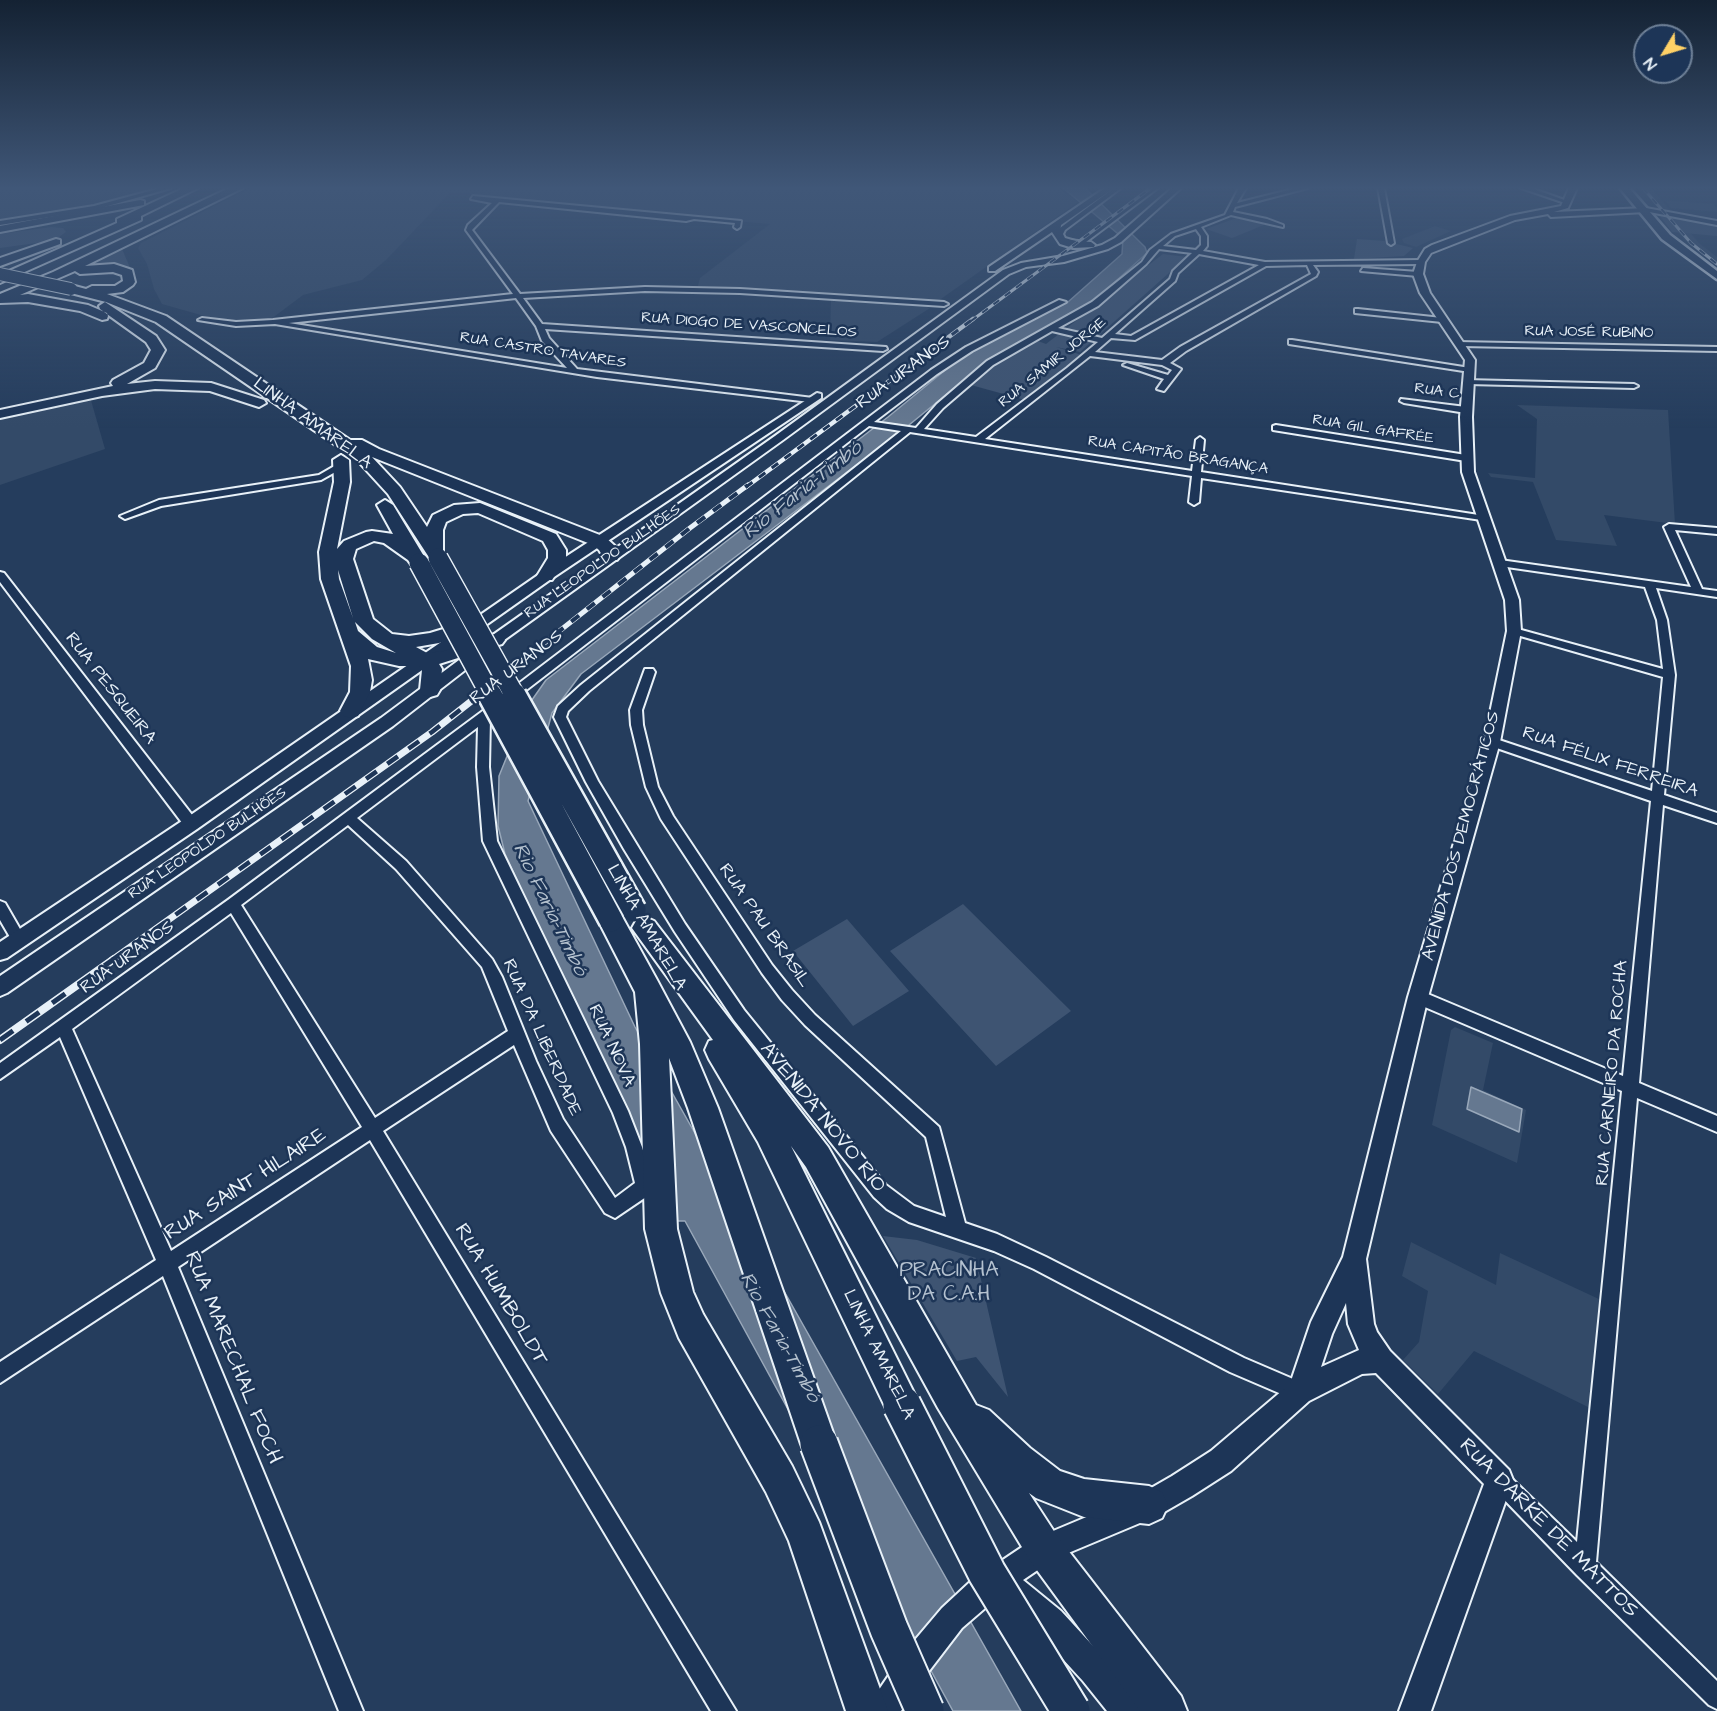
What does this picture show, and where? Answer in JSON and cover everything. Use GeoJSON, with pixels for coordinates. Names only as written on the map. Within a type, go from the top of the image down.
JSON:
{"type":"FeatureCollection","features":[{"type":"Feature","properties":{"kind":"highway"},"geometry":{"type":"LineString","coordinates":[[0,281],[29,268]]}},
{"type":"Feature","properties":{"kind":"highway"},"geometry":{"type":"LineString","coordinates":[[0,297],[65,268]]}},
{"type":"Feature","properties":{"kind":"highway"},"geometry":{"type":"LineString","coordinates":[[0,297],[72,268]]}},
{"type":"Feature","properties":{"kind":"highway"},"geometry":{"type":"LineString","coordinates":[[57,275],[97,268]]}},
{"type":"Feature","properties":{"kind":"highway"},"geometry":{"type":"LineString","coordinates":[[0,273],[71,289],[112,291],[126,285],[128,273],[109,268]]}},
{"type":"Feature","properties":{"kind":"highway"},"geometry":{"type":"LineString","coordinates":[[137,268],[142,292],[161,319]]}},
{"type":"Feature","properties":{"kind":"highway","name":"LINHA AMARELA"},"geometry":{"type":"LineString","coordinates":[[0,281],[103,304],[135,317],[181,346],[286,422]]}},
{"type":"Feature","properties":{"kind":"highway","name":"LINHA AMARELA"},"geometry":{"type":"LineString","coordinates":[[71,289],[110,299],[161,319],[362,456],[394,491],[427,558],[630,919],[768,1132],[987,1573],[1071,1711]]}},
{"type":"Feature","properties":{"kind":"highway"},"geometry":{"type":"LineString","coordinates":[[0,297],[28,298],[96,312],[158,350]]}},
{"type":"Feature","properties":{"kind":"highway"},"geometry":{"type":"LineString","coordinates":[[103,304],[151,339],[158,350]]}},
{"type":"Feature","properties":{"kind":"highway"},"geometry":{"type":"LineString","coordinates":[[0,412],[102,388],[126,380],[150,365],[158,350]]}},
{"type":"Feature","properties":{"kind":"highway"},"geometry":{"type":"LineString","coordinates":[[0,412],[110,390],[155,384],[211,387],[259,403]]}},
{"type":"Feature","properties":{"kind":"highway"},"geometry":{"type":"LineString","coordinates":[[328,432],[599,541],[607,547],[611,556]]}},
{"type":"Feature","properties":{"kind":"highway"},"geometry":{"type":"LineString","coordinates":[[339,465],[328,552],[330,579],[361,666],[362,680],[357,707]]}},
{"type":"Feature","properties":{"kind":"highway","name":"LINHA AMARELA"},"geometry":{"type":"LineString","coordinates":[[339,465],[382,500],[427,558]]}},
{"type":"Feature","properties":{"kind":"highway"},"geometry":{"type":"LineString","coordinates":[[430,690],[432,669],[424,660],[378,635],[364,621],[344,559],[345,551],[357,541],[380,536],[427,558],[439,519],[460,508],[480,508],[550,538],[557,550],[557,558],[546,576]]}},
{"type":"Feature","properties":{"kind":"highway"},"geometry":{"type":"LineString","coordinates":[[389,640],[409,642],[432,639],[473,626]]}},
{"type":"Feature","properties":{"kind":"highway"},"geometry":{"type":"LineString","coordinates":[[349,632],[370,652],[383,657],[424,660],[462,653],[495,640]]}},
{"type":"Feature","properties":{"kind":"highway"},"geometry":{"type":"LineString","coordinates":[[630,919],[817,1157],[950,1396],[1044,1549],[1166,1711]]}},
{"type":"Feature","properties":{"kind":"highway","name":"LINHA AMARELA"},"geometry":{"type":"LineString","coordinates":[[630,919],[648,988],[680,1051],[703,1108],[819,1444],[889,1629],[925,1711]]}},
{"type":"Feature","properties":{"kind":"highway"},"geometry":{"type":"LineString","coordinates":[[648,988],[654,1044],[661,1229],[678,1293],[691,1326],[778,1479],[806,1535],[867,1711]]}},
{"type":"Feature","properties":{"kind":"highway"},"geometry":{"type":"LineString","coordinates":[[950,1396],[1010,1455],[1049,1485],[1084,1498],[1149,1505]]}},
{"type":"Feature","properties":{"kind":"main road"},"geometry":{"type":"LineString","coordinates":[[972,284],[995,268]]}},
{"type":"Feature","properties":{"kind":"main road","name":"RUA LEOPOLDO BULHÕES"},"geometry":{"type":"LineString","coordinates":[[0,987],[387,722],[611,556],[779,438],[1006,272],[1017,268]]}},
{"type":"Feature","properties":{"kind":"main road","name":"AVENIDA DOS DEMOCRÁTICOS"},"geometry":{"type":"LineString","coordinates":[[1300,1392],[1320,1331],[1354,1259],[1418,997],[1492,742],[1514,632],[1514,609],[1468,472],[1466,410],[1470,360],[1425,293],[1420,268]]}},
{"type":"Feature","properties":{"kind":"main road","name":"RUA LEOPOLDO BULHÕES"},"geometry":{"type":"LineString","coordinates":[[0,952],[191,824],[546,576],[810,400],[954,297]]}},
{"type":"Feature","properties":{"kind":"main road"},"geometry":{"type":"LineString","coordinates":[[779,438],[813,404],[810,400]]}},
{"type":"Feature","properties":{"kind":"main road"},"geometry":{"type":"LineString","coordinates":[[357,707],[387,704],[390,710],[387,722]]}},
{"type":"Feature","properties":{"kind":"main road","name":"AVENIDA DOS DEMOCRÁTICOS"},"geometry":{"type":"LineString","coordinates":[[1354,1259],[1360,1324],[1381,1360]]}},
{"type":"Feature","properties":{"kind":"main road"},"geometry":{"type":"LineString","coordinates":[[883,1711],[915,1664],[952,1618],[989,1586],[1044,1549],[1149,1505],[1221,1461],[1300,1392],[1365,1360],[1381,1360]]}},
{"type":"Feature","properties":{"kind":"main road","name":"RUA DARKE DE MATTOS"},"geometry":{"type":"LineString","coordinates":[[1381,1360],[1499,1480]]}},
{"type":"Feature","properties":{"kind":"main road"},"geometry":{"type":"LineString","coordinates":[[1415,1711],[1499,1480]]}},
{"type":"Feature","properties":{"kind":"main road"},"geometry":{"type":"LineString","coordinates":[[989,1586],[1027,1600],[1094,1670],[1126,1711]]}},
{"type":"Feature","properties":{"kind":"street"},"geometry":{"type":"LineString","coordinates":[[496,268],[540,326],[545,339],[574,371]]}},
{"type":"Feature","properties":{"kind":"street"},"geometry":{"type":"LineString","coordinates":[[910,430],[990,363],[1095,304],[1139,268]]}},
{"type":"Feature","properties":{"kind":"street","name":"RUA SAMIR JORGE"},"geometry":{"type":"LineString","coordinates":[[977,441],[1089,354],[1173,280],[1175,272],[1180,268]]}},
{"type":"Feature","properties":{"kind":"street"},"geometry":{"type":"LineString","coordinates":[[1053,329],[1105,338],[1132,338],[1258,268]]}},
{"type":"Feature","properties":{"kind":"street"},"geometry":{"type":"LineString","coordinates":[[1164,363],[1184,349],[1314,275],[1315,272],[1312,268]]}},
{"type":"Feature","properties":{"kind":"street"},"geometry":{"type":"LineString","coordinates":[[1416,268],[1420,268]]}},
{"type":"Feature","properties":{"kind":"street"},"geometry":{"type":"LineString","coordinates":[[1364,270],[1420,268]]}},
{"type":"Feature","properties":{"kind":"street"},"geometry":{"type":"LineString","coordinates":[[202,320],[236,324],[273,322],[516,296],[681,289],[944,304]]}},
{"type":"Feature","properties":{"kind":"street","name":"RUA URANOS"},"geometry":{"type":"LineString","coordinates":[[0,1072],[233,904],[484,717],[871,424],[934,372],[969,349],[1062,302]]}},
{"type":"Feature","properties":{"kind":"street"},"geometry":{"type":"LineString","coordinates":[[1358,311],[1443,320]]}},
{"type":"Feature","properties":{"kind":"street","name":"RUA CASTRO TAVARES"},"geometry":{"type":"LineString","coordinates":[[273,322],[574,371],[810,400]]}},
{"type":"Feature","properties":{"kind":"street","name":"RUA DIOGO DE VASCONCELOS"},"geometry":{"type":"LineString","coordinates":[[540,326],[731,337],[883,349]]}},
{"type":"Feature","properties":{"kind":"street"},"geometry":{"type":"LineString","coordinates":[[1292,342],[1469,376],[1634,386]]}},
{"type":"Feature","properties":{"kind":"street","name":"RUA JOSÉ RUBINO"},"geometry":{"type":"LineString","coordinates":[[1461,344],[1717,349]]}},
{"type":"Feature","properties":{"kind":"street"},"geometry":{"type":"LineString","coordinates":[[1089,354],[1164,363],[1177,369],[1161,390]]}},
{"type":"Feature","properties":{"kind":"street"},"geometry":{"type":"LineString","coordinates":[[1111,357],[1168,378]]}},
{"type":"Feature","properties":{"kind":"street","name":"RUA C"},"geometry":{"type":"LineString","coordinates":[[1404,401],[1466,410]]}},
{"type":"Feature","properties":{"kind":"street","name":"RUA CAPITÃO BRAGANÇA"},"geometry":{"type":"LineString","coordinates":[[871,424],[1485,519]]}},
{"type":"Feature","properties":{"kind":"street","name":"RUA GIL GAFRÉE"},"geometry":{"type":"LineString","coordinates":[[1276,428],[1466,458]]}},
{"type":"Feature","properties":{"kind":"street","name":"AVENIDA NOVO RIO"},"geometry":{"type":"LineString","coordinates":[[910,430],[585,688],[562,709],[560,717],[592,782],[680,928],[739,1015],[880,1191],[893,1203],[909,1213],[958,1229],[1051,1268],[1237,1365],[1300,1392]]}},
{"type":"Feature","properties":{"kind":"street"},"geometry":{"type":"LineString","coordinates":[[1194,502],[1200,440]]}},
{"type":"Feature","properties":{"kind":"street"},"geometry":{"type":"LineString","coordinates":[[321,477],[339,465]]}},
{"type":"Feature","properties":{"kind":"street"},"geometry":{"type":"LineString","coordinates":[[124,516],[150,506],[177,500],[321,477],[339,465]]}},
{"type":"Feature","properties":{"kind":"street"},"geometry":{"type":"LineString","coordinates":[[174,515],[177,500]]}},
{"type":"Feature","properties":{"kind":"street"},"geometry":{"type":"LineString","coordinates":[[1698,592],[1669,527],[1717,531]]}},
{"type":"Feature","properties":{"kind":"street"},"geometry":{"type":"LineString","coordinates":[[1500,563],[1717,594]]}},
{"type":"Feature","properties":{"kind":"street","name":"RUA PESQUEIRA"},"geometry":{"type":"LineString","coordinates":[[1,577],[191,824]]}},
{"type":"Feature","properties":{"kind":"street","name":"RUA CARNEIRO DA ROCHA"},"geometry":{"type":"LineString","coordinates":[[1585,1566],[1669,675],[1662,620],[1650,585]]}},
{"type":"Feature","properties":{"kind":"street"},"geometry":{"type":"LineString","coordinates":[[1514,632],[1669,675]]}},
{"type":"Feature","properties":{"kind":"street","name":"RUA PAU BRASIL"},"geometry":{"type":"LineString","coordinates":[[649,672],[636,710],[652,787],[668,819],[767,969],[787,995],[810,1020],[933,1133],[958,1229]]}},
{"type":"Feature","properties":{"kind":"street","name":"RUA NOVA"},"geometry":{"type":"LineString","coordinates":[[484,717],[483,767],[490,842],[605,1075],[636,1156],[644,1184],[615,1209],[612,1208]]}},
{"type":"Feature","properties":{"kind":"street","name":"RUA FÉLIX FERREIRA"},"geometry":{"type":"LineString","coordinates":[[1492,742],[1717,819]]}},
{"type":"Feature","properties":{"kind":"street","name":"RUA DA LIBERDADE"},"geometry":{"type":"LineString","coordinates":[[347,817],[401,865],[480,955],[495,977],[557,1125],[612,1208]]}},
{"type":"Feature","properties":{"kind":"street","name":"RUA HUMBOLDT"},"geometry":{"type":"LineString","coordinates":[[233,904],[373,1129],[724,1711]]}},
{"type":"Feature","properties":{"kind":"street"},"geometry":{"type":"LineString","coordinates":[[0,907],[19,940]]}},
{"type":"Feature","properties":{"kind":"street"},"geometry":{"type":"LineString","coordinates":[[1418,997],[1717,1124]]}},
{"type":"Feature","properties":{"kind":"street","name":"RUA MARECHAL FOCH"},"geometry":{"type":"LineString","coordinates":[[63,1026],[167,1263],[351,1711]]}},
{"type":"Feature","properties":{"kind":"street","name":"RUA SAINT HILAIRE"},"geometry":{"type":"LineString","coordinates":[[0,1373],[517,1034]]}},
{"type":"Feature","properties":{"kind":"street","name":"RUA DARKE DE MATTOS"},"geometry":{"type":"LineString","coordinates":[[1499,1480],[1717,1697]]}},
{"type":"Feature","properties":{"kind":"shaded area"},"geometry":{"type":"Polygon","coordinates":[[[148,268],[377,268],[362,280],[303,295],[271,319],[248,322],[215,319],[162,304],[154,289],[148,268]]]}},
{"type":"Feature","properties":{"kind":"shaded area"},"geometry":{"type":"Polygon","coordinates":[[[713,268],[985,268],[938,301],[698,286],[700,278],[713,268]]]}},
{"type":"Feature","properties":{"kind":"shaded area"},"geometry":{"type":"Polygon","coordinates":[[[831,300],[930,308],[877,342],[830,340],[831,300]]]}},
{"type":"Feature","properties":{"kind":"shaded area"},"geometry":{"type":"Polygon","coordinates":[[[90,397],[105,449],[0,485],[0,416],[90,397]]]}},
{"type":"Feature","properties":{"kind":"shaded area"},"geometry":{"type":"Polygon","coordinates":[[[1517,405],[1668,410],[1675,524],[1604,515],[1617,546],[1556,540],[1533,482],[1491,477],[1488,473],[1535,478],[1537,419],[1517,405]]]}},
{"type":"Feature","properties":{"kind":"shaded area"},"geometry":{"type":"Polygon","coordinates":[[[1455,1027],[1493,1043],[1483,1090],[1526,1110],[1517,1163],[1432,1125],[1451,1030],[1455,1027]]]}},
{"type":"Feature","properties":{"kind":"shaded area"},"geometry":{"type":"Polygon","coordinates":[[[1411,1242],[1496,1285],[1500,1253],[1601,1300],[1592,1409],[1474,1351],[1438,1394],[1403,1360],[1419,1342],[1428,1291],[1402,1276],[1411,1242]]]}},
{"type":"Feature","properties":{"kind":"green space"},"geometry":{"type":"Polygon","coordinates":[[[1145,268],[1175,268],[1080,352],[1056,347],[1085,356],[1029,401],[971,385],[985,372],[1009,356],[1038,341],[1046,344],[1145,268]]]}},
{"type":"Feature","properties":{"kind":"green space"},"geometry":{"type":"Polygon","coordinates":[[[963,904],[1071,1011],[996,1066],[890,951],[963,904]]]}},
{"type":"Feature","properties":{"kind":"green space"},"geometry":{"type":"Polygon","coordinates":[[[847,919],[909,991],[853,1026],[793,951],[847,919]]]}},
{"type":"Feature","properties":{"kind":"green space","name":"PRACINHA DA C.A.H"},"geometry":{"type":"Polygon","coordinates":[[[883,1236],[917,1240],[976,1258],[1008,1397],[976,1357],[957,1361],[883,1236]]]}},
{"type":"Feature","properties":{"kind":"water","name":"Rio Faria-Timbó"},"geometry":{"type":"Polygon","coordinates":[[[1106,268],[1131,268],[1087,307],[991,358],[909,425],[581,674],[552,713],[528,801],[635,1027],[1021,1711],[953,1711],[685,1221],[670,1221],[638,1143],[505,854],[498,826],[499,776],[527,707],[546,680],[888,417],[965,354],[1068,302],[1106,268]]]}},
{"type":"Feature","properties":{"kind":"water"},"geometry":{"type":"Polygon","coordinates":[[[1471,1087],[1522,1109],[1519,1132],[1467,1109],[1471,1087]]]}},
{"type":"Feature","properties":{"kind":"railway"},"geometry":{"type":"LineString","coordinates":[[971,321],[1043,268]]}},
{"type":"Feature","properties":{"kind":"railway"},"geometry":{"type":"LineString","coordinates":[[746,487],[973,319]]}},
{"type":"Feature","properties":{"kind":"railway"},"geometry":{"type":"LineString","coordinates":[[477,696],[748,485]]}},
{"type":"Feature","properties":{"kind":"railway"},"geometry":{"type":"LineString","coordinates":[[112,960],[432,732],[479,695]]}},
{"type":"Feature","properties":{"kind":"railway"},"geometry":{"type":"LineString","coordinates":[[0,1040],[114,959]]}}]}
